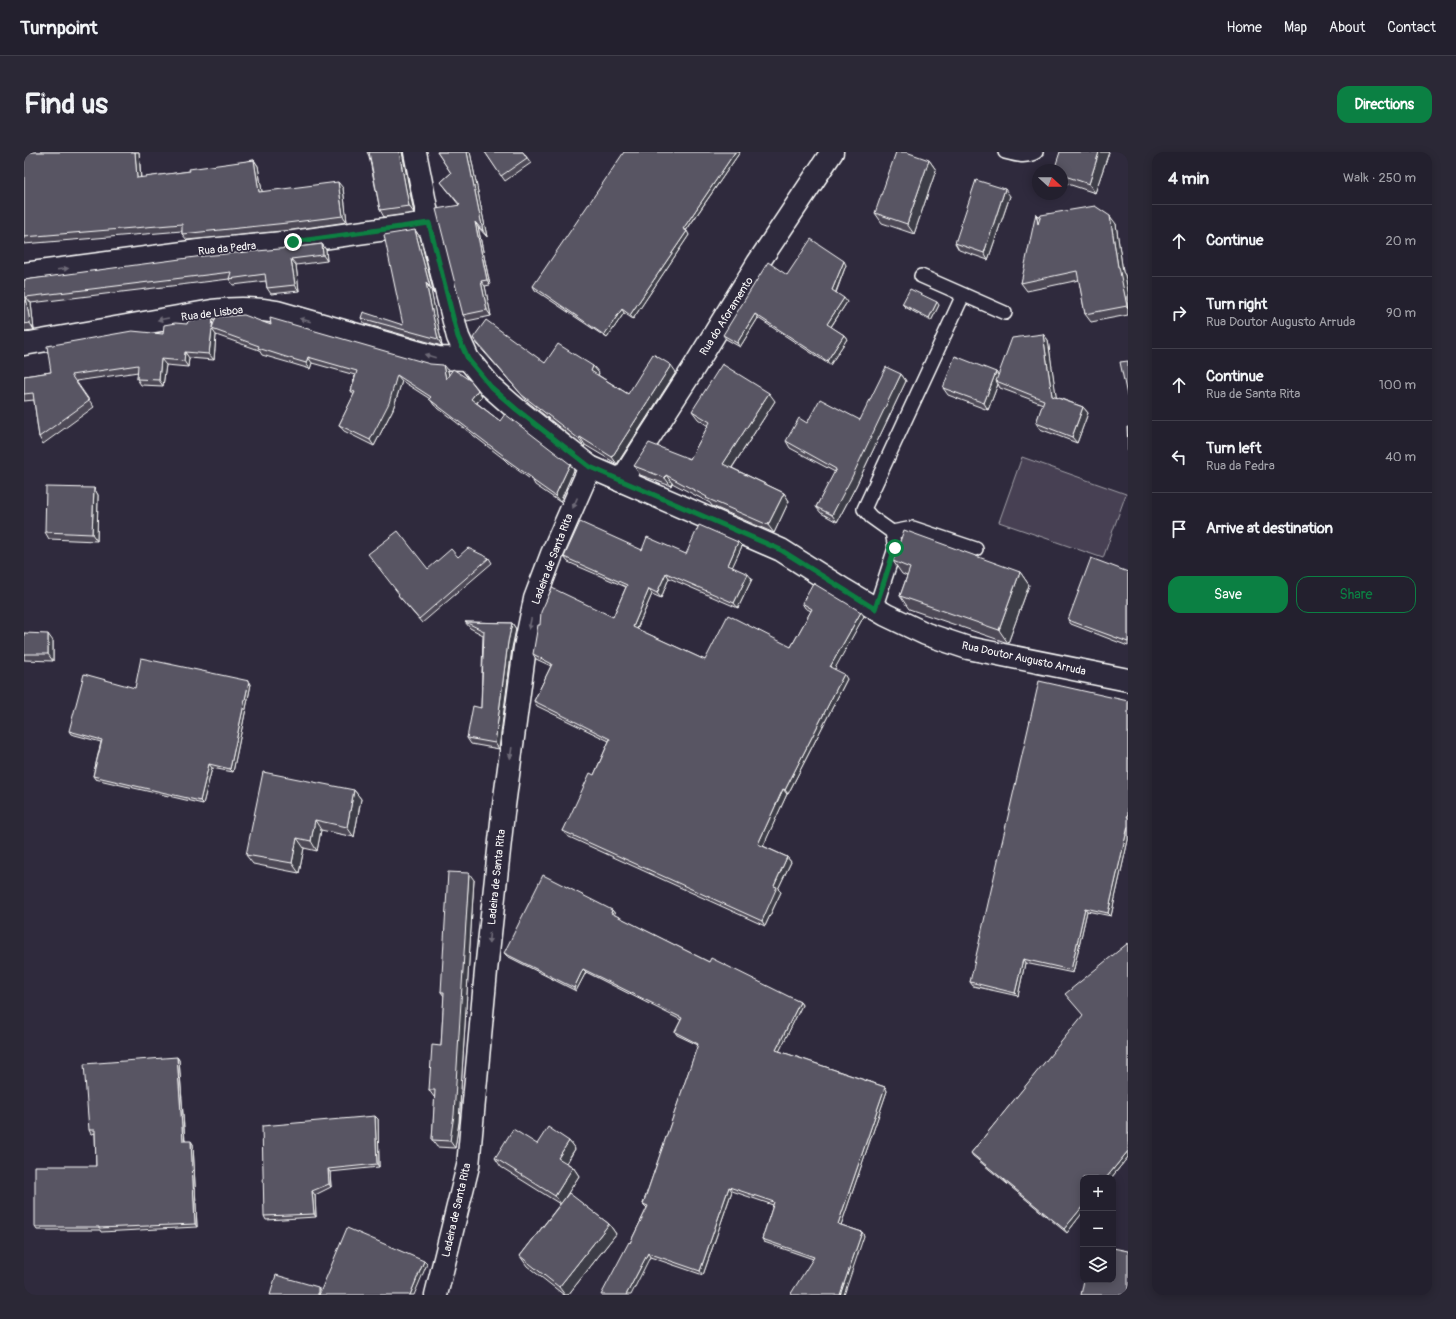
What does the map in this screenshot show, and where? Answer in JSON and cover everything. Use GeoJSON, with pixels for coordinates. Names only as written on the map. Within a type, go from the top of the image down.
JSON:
{"type":"FeatureCollection","features":[{"type":"Feature","properties":{"kind":"street","name":"Rua Doutor Augusto Arruda"},"geometry":{"type":"LineString","coordinates":[[415,152],[429,223],[458,337],[468,359],[491,387],[516,409],[590,467],[781,550],[875,609],[926,634],[968,648],[1128,680]]}},
{"type":"Feature","properties":{"kind":"street","name":"Rua do Aforamento"},"geometry":{"type":"LineString","coordinates":[[621,481],[758,263],[832,152]]}},
{"type":"Feature","properties":{"kind":"street","name":"Rua da Pedra"},"geometry":{"type":"LineString","coordinates":[[24,274],[206,250],[293,242],[429,223]]}},
{"type":"Feature","properties":{"kind":"street","name":"Rua de Lisboa"},"geometry":{"type":"LineString","coordinates":[[24,344],[233,308],[277,312],[438,358],[468,359]]}},
{"type":"Feature","properties":{"kind":"street","name":"Ladeira de Santa Rita"},"geometry":{"type":"LineString","coordinates":[[436,1295],[468,1166],[486,971],[502,821],[525,647],[535,599],[552,554],[590,467]]}},
{"type":"Feature","properties":{"kind":"lane"},"geometry":{"type":"LineString","coordinates":[[1005,152],[1019,156],[1033,154],[1036,152]]}},
{"type":"Feature","properties":{"kind":"lane"},"geometry":{"type":"LineString","coordinates":[[921,276],[1005,313]]}},
{"type":"Feature","properties":{"kind":"lane"},"geometry":{"type":"LineString","coordinates":[[875,609],[895,548],[892,532],[871,517],[864,509],[964,295]]}},
{"type":"Feature","properties":{"kind":"lane"},"geometry":{"type":"LineString","coordinates":[[892,532],[913,528],[976,549]]}},
{"type":"Feature","properties":{"kind":"shaded area"},"geometry":{"type":"Polygon","coordinates":[[[1022,457],[1126,494],[1103,558],[999,522],[1022,457]]]}},
{"type":"Feature","properties":{"kind":"building"},"geometry":{"type":"Polygon","coordinates":[[[24,152],[135,152],[137,178],[254,160],[259,192],[338,182],[343,216],[182,234],[182,224],[24,237],[24,152]]]}},
{"type":"Feature","properties":{"kind":"building"},"geometry":{"type":"Polygon","coordinates":[[[369,152],[399,152],[409,206],[380,210],[369,152]]]}},
{"type":"Feature","properties":{"kind":"building"},"geometry":{"type":"Polygon","coordinates":[[[437,152],[467,152],[483,231],[475,222],[487,280],[481,281],[487,310],[463,315],[436,209],[460,205],[441,182],[451,173],[437,152]]]}},
{"type":"Feature","properties":{"kind":"building"},"geometry":{"type":"Polygon","coordinates":[[[485,152],[523,152],[527,158],[501,176],[485,152]]]}},
{"type":"Feature","properties":{"kind":"building"},"geometry":{"type":"Polygon","coordinates":[[[624,152],[735,152],[683,229],[687,231],[630,315],[622,309],[604,335],[533,286],[624,152]]]}},
{"type":"Feature","properties":{"kind":"building"},"geometry":{"type":"Polygon","coordinates":[[[896,152],[906,152],[929,160],[907,224],[875,213],[896,152]]]}},
{"type":"Feature","properties":{"kind":"building"},"geometry":{"type":"Polygon","coordinates":[[[1060,152],[1099,152],[1089,184],[1068,177],[1068,164],[1056,164],[1060,152]]]}},
{"type":"Feature","properties":{"kind":"building"},"geometry":{"type":"Polygon","coordinates":[[[976,180],[1005,189],[984,253],[955,243],[976,180]]]}},
{"type":"Feature","properties":{"kind":"building"},"geometry":{"type":"Polygon","coordinates":[[[1095,206],[1110,216],[1118,267],[1127,306],[1085,314],[1077,271],[1021,283],[1036,213],[1038,224],[1041,215],[1095,206]]]}},
{"type":"Feature","properties":{"kind":"building"},"geometry":{"type":"Polygon","coordinates":[[[415,230],[430,287],[426,283],[438,339],[361,318],[363,312],[403,325],[384,235],[415,230]]]}},
{"type":"Feature","properties":{"kind":"building"},"geometry":{"type":"Polygon","coordinates":[[[811,239],[844,261],[832,290],[844,298],[827,324],[844,335],[827,361],[755,314],[737,343],[723,335],[768,262],[787,275],[811,239]]]}},
{"type":"Feature","properties":{"kind":"building"},"geometry":{"type":"Polygon","coordinates":[[[322,244],[323,255],[291,259],[295,285],[267,288],[265,274],[229,279],[231,272],[26,297],[30,323],[24,324],[24,280],[203,256],[322,244]]]}},
{"type":"Feature","properties":{"kind":"building"},"geometry":{"type":"Polygon","coordinates":[[[910,289],[937,302],[929,318],[902,304],[910,289]]]}},
{"type":"Feature","properties":{"kind":"building"},"geometry":{"type":"Polygon","coordinates":[[[244,315],[271,325],[270,318],[430,364],[443,365],[446,379],[453,369],[471,381],[478,390],[471,399],[500,421],[505,414],[570,464],[555,496],[429,399],[431,397],[397,375],[389,403],[370,440],[339,425],[355,392],[351,391],[357,371],[308,357],[306,363],[258,348],[259,346],[212,329],[209,354],[185,352],[184,361],[161,359],[159,380],[137,379],[138,365],[71,375],[89,401],[39,437],[33,393],[24,394],[24,376],[51,372],[47,346],[132,331],[163,334],[164,325],[175,323],[187,324],[188,321],[213,317],[212,328],[216,317],[244,315]]]}},
{"type":"Feature","properties":{"kind":"building"},"geometry":{"type":"Polygon","coordinates":[[[486,320],[545,363],[558,344],[593,366],[591,371],[628,394],[653,354],[671,365],[612,457],[580,437],[579,439],[522,395],[473,338],[486,320]]]}},
{"type":"Feature","properties":{"kind":"building"},"geometry":{"type":"Polygon","coordinates":[[[1043,334],[1052,396],[1083,407],[1072,437],[1036,423],[1044,400],[996,381],[1012,338],[1043,334]]]}},
{"type":"Feature","properties":{"kind":"building"},"geometry":{"type":"Polygon","coordinates":[[[955,356],[996,372],[984,403],[943,388],[955,356]]]}},
{"type":"Feature","properties":{"kind":"building"},"geometry":{"type":"Polygon","coordinates":[[[1128,361],[1128,400],[1120,362],[1128,361]]]}},
{"type":"Feature","properties":{"kind":"building"},"geometry":{"type":"Polygon","coordinates":[[[722,364],[769,393],[723,464],[784,493],[768,525],[706,498],[707,497],[666,475],[665,478],[634,466],[649,443],[690,459],[710,422],[692,411],[722,364]]]}},
{"type":"Feature","properties":{"kind":"building"},"geometry":{"type":"Polygon","coordinates":[[[886,367],[901,374],[851,479],[832,515],[816,507],[836,469],[786,441],[799,418],[807,423],[820,399],[860,420],[886,367]]]}},
{"type":"Feature","properties":{"kind":"building"},"geometry":{"type":"Polygon","coordinates":[[[1127,427],[1128,427],[1128,450],[1127,427]]]}},
{"type":"Feature","properties":{"kind":"building"},"geometry":{"type":"Polygon","coordinates":[[[46,487],[94,488],[92,534],[45,532],[46,487]]]}},
{"type":"Feature","properties":{"kind":"building"},"geometry":{"type":"Polygon","coordinates":[[[580,522],[642,550],[647,537],[686,554],[699,525],[738,542],[728,565],[748,574],[734,603],[666,573],[657,593],[649,589],[633,627],[705,660],[728,615],[791,647],[812,609],[802,603],[813,583],[861,612],[830,667],[844,674],[785,790],[783,789],[758,844],[787,857],[774,886],[777,887],[762,921],[563,831],[590,773],[594,775],[610,739],[534,701],[552,664],[533,654],[538,625],[540,625],[541,612],[552,588],[613,617],[627,585],[564,557],[580,522]]]}},
{"type":"Feature","properties":{"kind":"building"},"geometry":{"type":"Polygon","coordinates":[[[904,530],[1020,572],[999,630],[900,596],[910,568],[893,561],[904,530]]]}},
{"type":"Feature","properties":{"kind":"building"},"geometry":{"type":"Polygon","coordinates":[[[398,531],[428,569],[451,549],[458,557],[468,548],[489,558],[419,619],[398,595],[399,594],[368,554],[398,531]]]}},
{"type":"Feature","properties":{"kind":"building"},"geometry":{"type":"Polygon","coordinates":[[[1091,558],[1128,572],[1128,642],[1068,620],[1091,558]]]}},
{"type":"Feature","properties":{"kind":"building"},"geometry":{"type":"Polygon","coordinates":[[[465,622],[512,623],[508,642],[495,743],[467,738],[473,706],[481,708],[484,631],[465,622]]]}},
{"type":"Feature","properties":{"kind":"building"},"geometry":{"type":"Polygon","coordinates":[[[24,633],[48,634],[48,654],[24,654],[24,633]]]}},
{"type":"Feature","properties":{"kind":"building"},"geometry":{"type":"Polygon","coordinates":[[[141,658],[249,681],[230,769],[209,764],[200,801],[93,776],[102,740],[69,731],[84,674],[135,688],[141,658]]]}},
{"type":"Feature","properties":{"kind":"building"},"geometry":{"type":"Polygon","coordinates":[[[1039,681],[1128,701],[1128,826],[1108,913],[1085,908],[1071,970],[1023,959],[1015,993],[970,982],[1039,681]]]}},
{"type":"Feature","properties":{"kind":"building"},"geometry":{"type":"Polygon","coordinates":[[[263,772],[354,790],[347,827],[315,820],[311,841],[297,838],[292,863],[246,855],[263,772]]]}},
{"type":"Feature","properties":{"kind":"building"},"geometry":{"type":"Polygon","coordinates":[[[448,872],[469,873],[454,1115],[450,1141],[432,1140],[435,1090],[429,1090],[432,1045],[441,1046],[444,992],[441,992],[448,872]]]}},
{"type":"Feature","properties":{"kind":"building"},"geometry":{"type":"Polygon","coordinates":[[[543,875],[612,910],[611,913],[709,962],[711,958],[800,1002],[776,1050],[885,1087],[838,1224],[862,1232],[840,1295],[790,1295],[814,1257],[762,1239],[774,1202],[729,1187],[700,1271],[648,1253],[626,1295],[601,1295],[629,1242],[630,1243],[648,1206],[643,1204],[698,1044],[675,1032],[682,1018],[583,969],[574,988],[504,953],[543,875]]]}},
{"type":"Feature","properties":{"kind":"building"},"geometry":{"type":"Polygon","coordinates":[[[1128,943],[1128,1151],[1108,1175],[1080,1175],[1080,1210],[1064,1229],[971,1153],[1083,1015],[1065,994],[1128,943]]]}},
{"type":"Feature","properties":{"kind":"building"},"geometry":{"type":"Polygon","coordinates":[[[177,1057],[183,1141],[191,1141],[195,1224],[99,1228],[35,1227],[35,1166],[96,1166],[95,1130],[89,1130],[84,1064],[177,1057]]]}},
{"type":"Feature","properties":{"kind":"building"},"geometry":{"type":"Polygon","coordinates":[[[375,1116],[377,1164],[328,1169],[329,1184],[312,1191],[314,1214],[264,1216],[262,1126],[375,1116]]]}},
{"type":"Feature","properties":{"kind":"building"},"geometry":{"type":"Polygon","coordinates":[[[548,1127],[569,1141],[558,1158],[573,1167],[555,1196],[495,1158],[513,1129],[537,1144],[548,1127]]]}},
{"type":"Feature","properties":{"kind":"building"},"geometry":{"type":"Polygon","coordinates":[[[569,1193],[609,1224],[559,1287],[520,1256],[569,1193]]]}},
{"type":"Feature","properties":{"kind":"building"},"geometry":{"type":"Polygon","coordinates":[[[347,1228],[424,1261],[410,1295],[319,1295],[347,1228]]]}},
{"type":"Feature","properties":{"kind":"building"},"geometry":{"type":"Polygon","coordinates":[[[1116,1249],[1128,1251],[1128,1295],[1081,1295],[1083,1283],[1116,1283],[1116,1249]]]}},
{"type":"Feature","properties":{"kind":"building"},"geometry":{"type":"Polygon","coordinates":[[[276,1275],[318,1287],[318,1295],[270,1295],[276,1275]]]}},
{"type":"Feature","properties":{"kind":"route"},"geometry":{"type":"LineString","coordinates":[[293,242],[429,223],[458,337],[468,359],[491,387],[516,409],[590,467],[781,550],[875,609],[895,548]]}}]}
